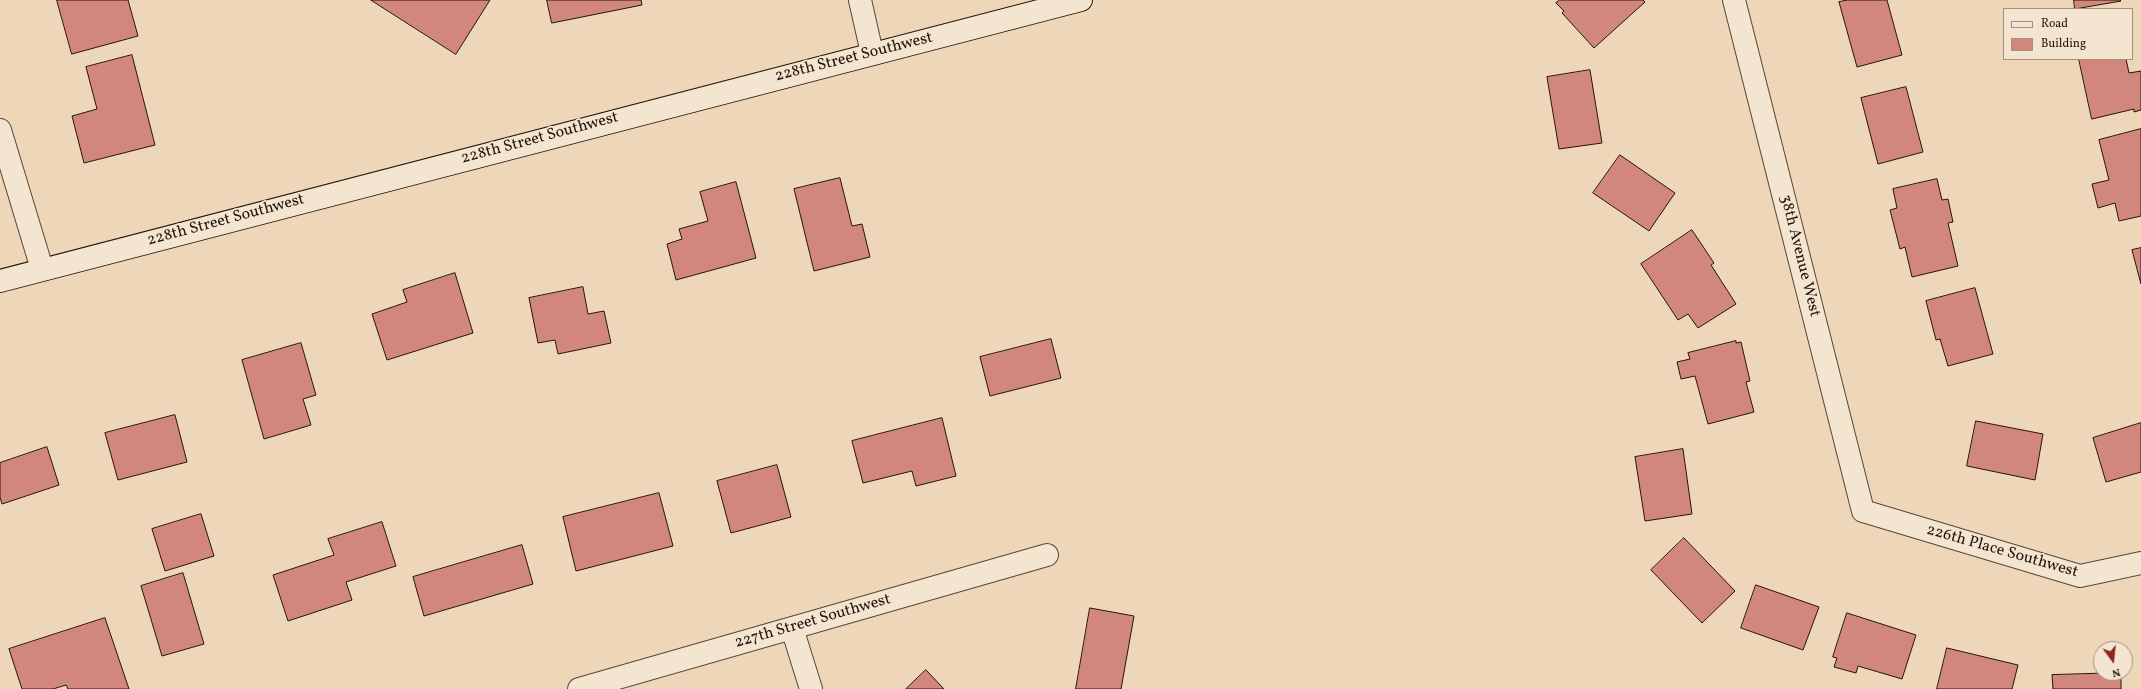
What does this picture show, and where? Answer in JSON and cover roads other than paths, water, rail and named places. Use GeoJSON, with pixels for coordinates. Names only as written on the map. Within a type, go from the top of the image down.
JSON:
{"type":"FeatureCollection","features":[{"type":"Feature","properties":{"kind":"street"},"geometry":{"type":"LineString","coordinates":[[860,0],[872,53]]}},
{"type":"Feature","properties":{"kind":"street","name":"228th Street Southwest"},"geometry":{"type":"LineString","coordinates":[[0,281],[872,53],[1081,0]]}},
{"type":"Feature","properties":{"kind":"street","name":"38th Avenue West"},"geometry":{"type":"LineString","coordinates":[[1734,0],[1863,511]]}},
{"type":"Feature","properties":{"kind":"street"},"geometry":{"type":"LineString","coordinates":[[0,130],[42,269]]}},
{"type":"Feature","properties":{"kind":"street","name":"226th Place Southwest"},"geometry":{"type":"LineString","coordinates":[[1863,511],[2080,576],[2141,563]]}},
{"type":"Feature","properties":{"kind":"street","name":"227th Street Southwest"},"geometry":{"type":"LineString","coordinates":[[579,689],[1047,555]]}},
{"type":"Feature","properties":{"kind":"street"},"geometry":{"type":"LineString","coordinates":[[792,628],[811,689]]}}]}
